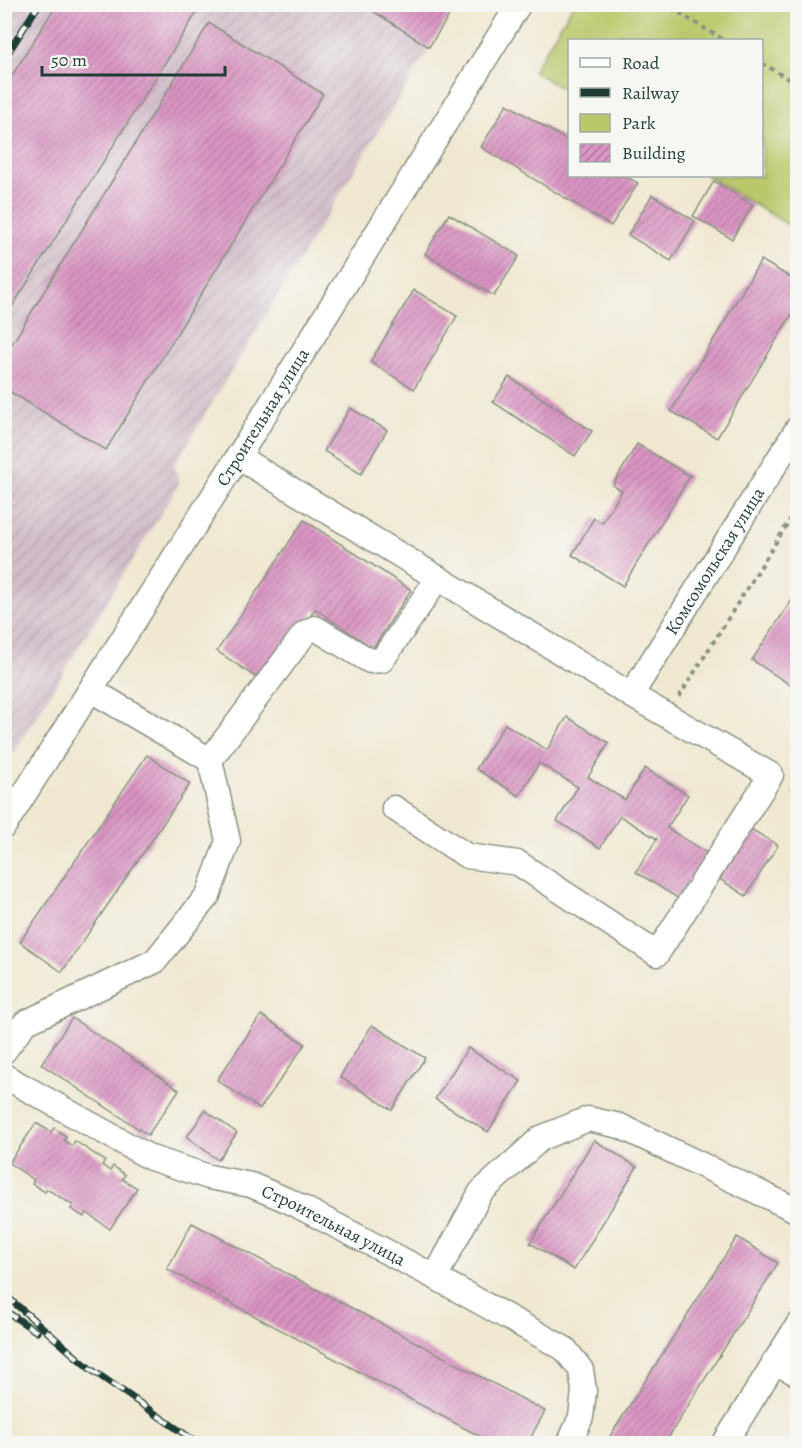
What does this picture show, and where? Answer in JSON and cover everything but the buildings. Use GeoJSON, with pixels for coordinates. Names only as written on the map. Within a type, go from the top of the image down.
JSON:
{"type":"FeatureCollection","features":[{"type":"Feature","properties":{"kind":"street","name":"Строительная улица"},"geometry":{"type":"LineString","coordinates":[[4,826],[238,457],[519,4]]}},
{"type":"Feature","properties":{"kind":"street","name":"Комсомольская улица"},"geometry":{"type":"LineString","coordinates":[[631,695],[798,428]]}},
{"type":"Feature","properties":{"kind":"street"},"geometry":{"type":"LineString","coordinates":[[238,457],[631,695],[771,775],[657,954],[518,863],[467,856],[394,808]]}},
{"type":"Feature","properties":{"kind":"street"},"geometry":{"type":"LineString","coordinates":[[210,760],[305,633],[315,628],[370,662],[382,660],[438,578]]}},
{"type":"Feature","properties":{"kind":"street"},"geometry":{"type":"LineString","coordinates":[[4,1051],[25,1023],[155,960],[208,895],[228,841],[210,760],[91,690]]}},
{"type":"Feature","properties":{"kind":"street","name":"Строительная улица"},"geometry":{"type":"LineString","coordinates":[[4,1076],[151,1158],[209,1177],[251,1185],[289,1201],[435,1277],[565,1349],[581,1370],[584,1391],[581,1417],[569,1443]]}},
{"type":"Feature","properties":{"kind":"street"},"geometry":{"type":"LineString","coordinates":[[435,1277],[481,1192],[541,1138],[588,1119],[620,1126],[798,1211]]}},
{"type":"Feature","properties":{"kind":"street"},"geometry":{"type":"LineString","coordinates":[[724,1443],[798,1325]]}},
{"type":"Feature","properties":{"kind":"street"},"geometry":{"type":"LineString","coordinates":[[774,1362],[798,1374]]}},
{"type":"Feature","properties":{"kind":"path"},"geometry":{"type":"LineString","coordinates":[[664,4],[722,39]]}},
{"type":"Feature","properties":{"kind":"path"},"geometry":{"type":"LineString","coordinates":[[763,64],[798,85]]}},
{"type":"Feature","properties":{"kind":"path"},"geometry":{"type":"LineString","coordinates":[[667,716],[798,507]]}},
{"type":"Feature","properties":{"kind":"shaded area"},"geometry":{"type":"Polygon","coordinates":[[[5,5],[455,6],[174,465],[179,484],[5,767],[5,5]]]}},
{"type":"Feature","properties":{"kind":"green space"},"geometry":{"type":"Polygon","coordinates":[[[573,5],[797,5],[797,230],[709,177],[763,177],[763,39],[568,39],[568,92],[533,71],[573,5]]]}},
{"type":"Feature","properties":{"kind":"railway"},"geometry":{"type":"LineString","coordinates":[[4,59],[39,4]]}},
{"type":"Feature","properties":{"kind":"railway"},"geometry":{"type":"LineString","coordinates":[[4,1294],[89,1368],[199,1444]]}},
{"type":"Feature","properties":{"kind":"railway"},"geometry":{"type":"LineString","coordinates":[[4,1310],[37,1332]]}}]}
